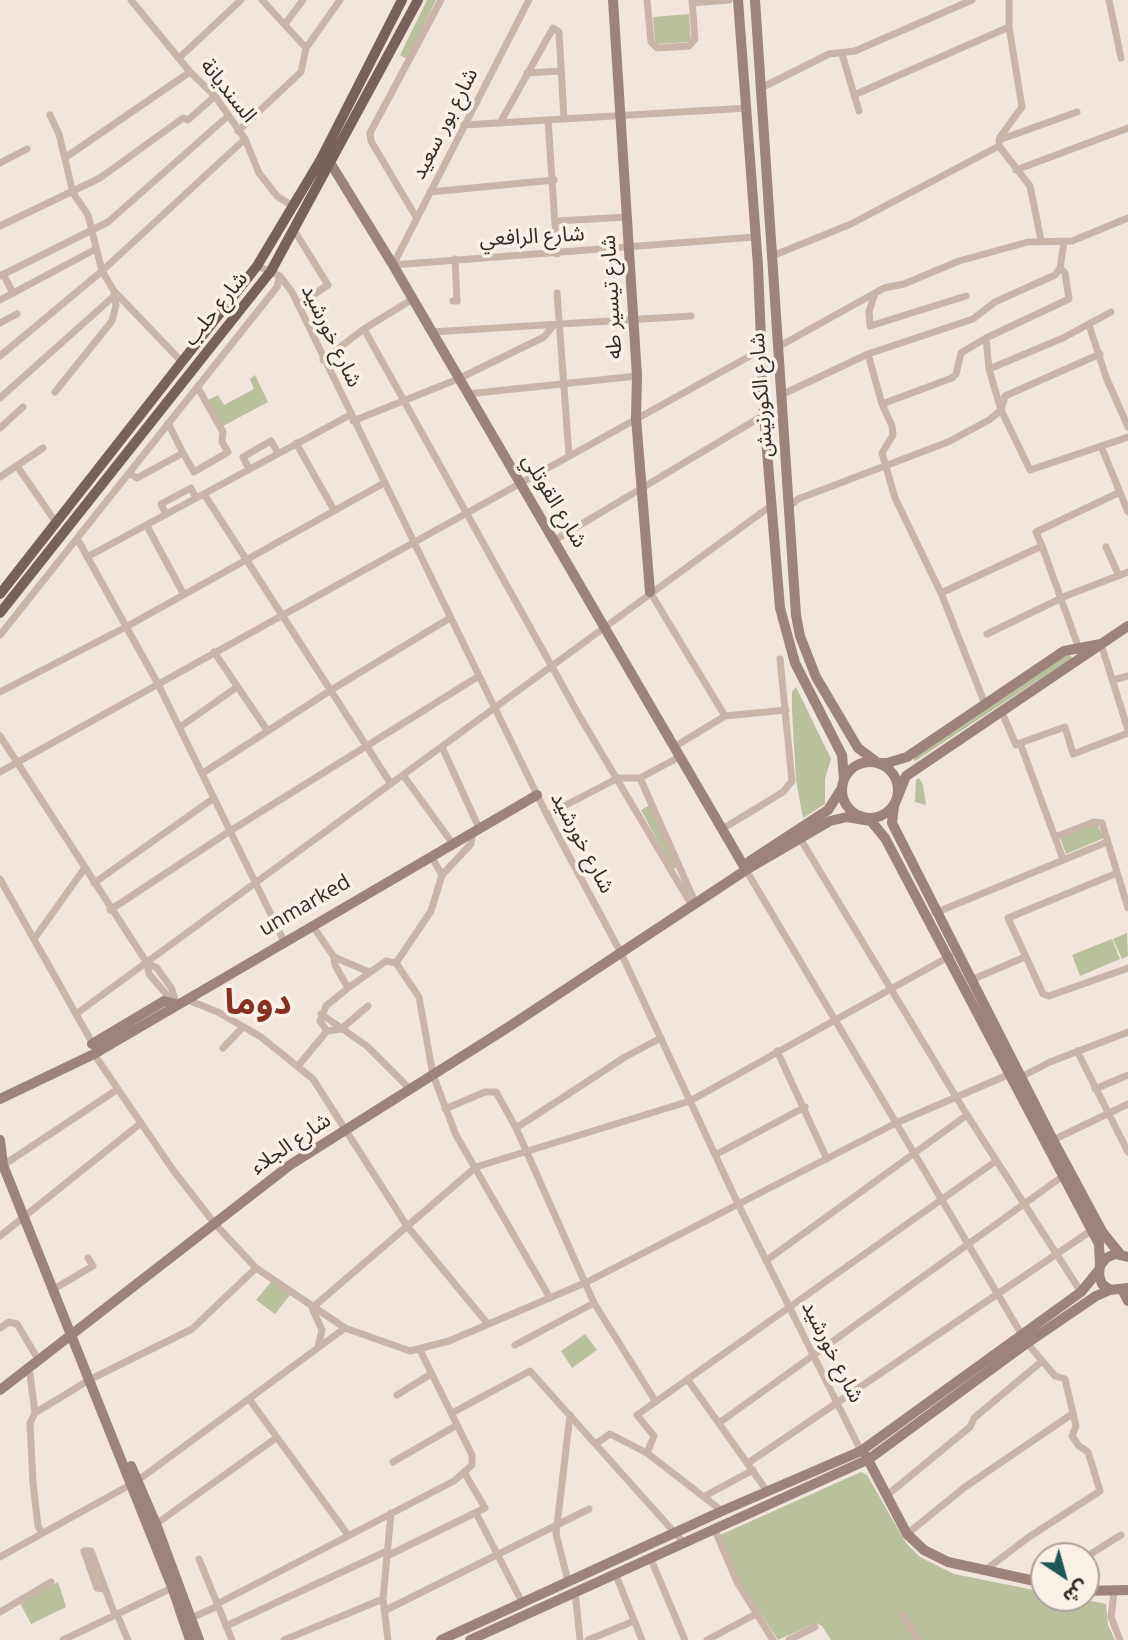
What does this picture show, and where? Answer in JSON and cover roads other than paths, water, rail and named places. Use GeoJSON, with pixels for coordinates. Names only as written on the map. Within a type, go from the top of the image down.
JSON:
{"type":"FeatureCollection","features":[{"type":"Feature","properties":{"kind":"main road","name":"شارع حلب"},"geometry":{"type":"LineString","coordinates":[[0,594],[257,266],[320,159],[402,0]]}},
{"type":"Feature","properties":{"kind":"main road","name":"شارع حلب"},"geometry":{"type":"LineString","coordinates":[[0,613],[276,274],[294,230],[418,0]]}},
{"type":"Feature","properties":{"kind":"street","name":"السنديانة"},"geometry":{"type":"LineString","coordinates":[[131,0],[190,72],[215,96],[245,139],[258,173],[277,196],[291,205]]}},
{"type":"Feature","properties":{"kind":"street"},"geometry":{"type":"LineString","coordinates":[[179,58],[241,0]]}},
{"type":"Feature","properties":{"kind":"street"},"geometry":{"type":"LineString","coordinates":[[262,0],[306,48]]}},
{"type":"Feature","properties":{"kind":"street"},"geometry":{"type":"LineString","coordinates":[[285,24],[303,0]]}},
{"type":"Feature","properties":{"kind":"street"},"geometry":{"type":"LineString","coordinates":[[238,131],[301,72],[306,48],[340,0]]}},
{"type":"Feature","properties":{"kind":"street"},"geometry":{"type":"LineString","coordinates":[[416,218],[371,141],[370,133],[441,0]]}},
{"type":"Feature","properties":{"kind":"street","name":"شارع بور سعيد"},"geometry":{"type":"LineString","coordinates":[[393,265],[529,0]]}},
{"type":"Feature","properties":{"kind":"street","name":"شارع تيسير طه"},"geometry":{"type":"LineString","coordinates":[[613,0],[637,376],[636,418],[650,592]]}},
{"type":"Feature","properties":{"kind":"street"},"geometry":{"type":"LineString","coordinates":[[648,0],[650,42],[657,48],[689,46],[695,40],[692,1],[729,0]]}},
{"type":"Feature","properties":{"kind":"street","name":"شارع الكورنيش"},"geometry":{"type":"LineString","coordinates":[[738,0],[755,237],[759,351],[780,608],[795,663],[842,755],[843,783]]}},
{"type":"Feature","properties":{"kind":"street","name":"شارع الكورنيش"},"geometry":{"type":"LineString","coordinates":[[755,0],[796,615],[807,656],[858,748],[877,763]]}},
{"type":"Feature","properties":{"kind":"street"},"geometry":{"type":"LineString","coordinates":[[761,88],[829,54],[842,54],[972,0]]}},
{"type":"Feature","properties":{"kind":"street"},"geometry":{"type":"LineString","coordinates":[[999,143],[1022,107],[1009,27],[1009,0]]}},
{"type":"Feature","properties":{"kind":"street"},"geometry":{"type":"LineString","coordinates":[[1109,0],[1121,58]]}},
{"type":"Feature","properties":{"kind":"street"},"geometry":{"type":"LineString","coordinates":[[854,95],[1009,27]]}},
{"type":"Feature","properties":{"kind":"street"},"geometry":{"type":"LineString","coordinates":[[500,123],[553,28],[559,32],[564,119]]}},
{"type":"Feature","properties":{"kind":"street"},"geometry":{"type":"LineString","coordinates":[[842,54],[859,111]]}},
{"type":"Feature","properties":{"kind":"street"},"geometry":{"type":"LineString","coordinates":[[527,73],[560,71]]}},
{"type":"Feature","properties":{"kind":"street"},"geometry":{"type":"LineString","coordinates":[[66,157],[190,72]]}},
{"type":"Feature","properties":{"kind":"street"},"geometry":{"type":"LineString","coordinates":[[0,226],[100,178],[183,118],[188,120],[215,96]]}},
{"type":"Feature","properties":{"kind":"street"},"geometry":{"type":"LineString","coordinates":[[464,125],[747,108]]}},
{"type":"Feature","properties":{"kind":"street"},"geometry":{"type":"LineString","coordinates":[[772,256],[851,224],[999,143],[1077,112]]}},
{"type":"Feature","properties":{"kind":"street"},"geometry":{"type":"LineString","coordinates":[[50,115],[66,157],[73,193],[88,215],[94,250],[102,271],[114,293],[181,361]]}},
{"type":"Feature","properties":{"kind":"street"},"geometry":{"type":"LineString","coordinates":[[13,293],[2,275],[108,222],[228,116]]}},
{"type":"Feature","properties":{"kind":"street"},"geometry":{"type":"LineString","coordinates":[[548,120],[557,221],[557,254]]}},
{"type":"Feature","properties":{"kind":"street"},"geometry":{"type":"LineString","coordinates":[[1016,170],[1128,128]]}},
{"type":"Feature","properties":{"kind":"street"},"geometry":{"type":"LineString","coordinates":[[0,356],[102,271],[245,139]]}},
{"type":"Feature","properties":{"kind":"street"},"geometry":{"type":"LineString","coordinates":[[999,143],[1030,186],[1041,240]]}},
{"type":"Feature","properties":{"kind":"street"},"geometry":{"type":"LineString","coordinates":[[0,163],[27,149]]}},
{"type":"Feature","properties":{"kind":"street"},"geometry":{"type":"LineString","coordinates":[[320,159],[331,164]]}},
{"type":"Feature","properties":{"kind":"street","name":"شارع القوتلي"},"geometry":{"type":"LineString","coordinates":[[331,164],[555,540],[746,870]]}},
{"type":"Feature","properties":{"kind":"street"},"geometry":{"type":"LineString","coordinates":[[430,192],[554,180]]}},
{"type":"Feature","properties":{"kind":"street"},"geometry":{"type":"LineString","coordinates":[[557,221],[627,217]]}},
{"type":"Feature","properties":{"kind":"street"},"geometry":{"type":"LineString","coordinates":[[778,347],[875,293],[959,261],[1041,240],[1064,243],[1128,218]]}},
{"type":"Feature","properties":{"kind":"street"},"geometry":{"type":"LineString","coordinates":[[294,230],[328,285],[298,305]]}},
{"type":"Feature","properties":{"kind":"street","name":"شارع الرافعي"},"geometry":{"type":"LineString","coordinates":[[393,265],[755,237]]}},
{"type":"Feature","properties":{"kind":"street"},"geometry":{"type":"LineString","coordinates":[[781,395],[868,354],[963,325],[995,302],[1055,275],[1060,268],[1064,243]]}},
{"type":"Feature","properties":{"kind":"street"},"geometry":{"type":"LineString","coordinates":[[0,300],[94,250]]}},
{"type":"Feature","properties":{"kind":"street"},"geometry":{"type":"LineString","coordinates":[[453,301],[457,301],[456,259]]}},
{"type":"Feature","properties":{"kind":"street","name":"شارع خورشيد"},"geometry":{"type":"LineString","coordinates":[[257,266],[276,274],[298,305],[547,816],[621,953],[740,1206],[861,1451]]}},
{"type":"Feature","properties":{"kind":"street"},"geometry":{"type":"LineString","coordinates":[[882,404],[952,378],[956,374],[961,353],[986,338],[1069,299],[1065,273],[1060,268]]}},
{"type":"Feature","properties":{"kind":"street"},"geometry":{"type":"LineString","coordinates":[[0,635],[277,287],[276,274]]}},
{"type":"Feature","properties":{"kind":"street"},"geometry":{"type":"LineString","coordinates":[[55,393],[112,321],[114,293]]}},
{"type":"Feature","properties":{"kind":"street"},"geometry":{"type":"LineString","coordinates":[[0,398],[114,293]]}},
{"type":"Feature","properties":{"kind":"street"},"geometry":{"type":"LineString","coordinates":[[557,293],[557,326],[565,384],[569,455]]}},
{"type":"Feature","properties":{"kind":"street"},"geometry":{"type":"LineString","coordinates":[[875,293],[869,312],[870,326],[966,296]]}},
{"type":"Feature","properties":{"kind":"street"},"geometry":{"type":"LineString","coordinates":[[323,360],[364,329],[411,300]]}},
{"type":"Feature","properties":{"kind":"street"},"geometry":{"type":"LineString","coordinates":[[989,369],[1089,325],[1111,312]]}},
{"type":"Feature","properties":{"kind":"street"},"geometry":{"type":"LineString","coordinates":[[0,323],[17,314]]}},
{"type":"Feature","properties":{"kind":"street"},"geometry":{"type":"LineString","coordinates":[[431,332],[691,316]]}},
{"type":"Feature","properties":{"kind":"street"},"geometry":{"type":"LineString","coordinates":[[1089,325],[1105,377],[1128,426]]}},
{"type":"Feature","properties":{"kind":"street"},"geometry":{"type":"LineString","coordinates":[[87,557],[296,443],[352,418],[404,402],[458,379],[544,337],[557,326]]}},
{"type":"Feature","properties":{"kind":"street"},"geometry":{"type":"LineString","coordinates":[[364,329],[551,665],[693,903]]}},
{"type":"Feature","properties":{"kind":"street"},"geometry":{"type":"LineString","coordinates":[[986,338],[989,369],[1001,410],[1030,471],[1128,437]]}},
{"type":"Feature","properties":{"kind":"street"},"geometry":{"type":"LineString","coordinates":[[0,772],[759,351]]}},
{"type":"Feature","properties":{"kind":"street"},"geometry":{"type":"LineString","coordinates":[[868,354],[882,404],[892,426],[892,435],[882,450],[885,465],[902,514],[942,593],[985,704]]}},
{"type":"Feature","properties":{"kind":"street"},"geometry":{"type":"LineString","coordinates":[[788,508],[798,499],[830,490],[979,427],[1001,410],[1005,396],[1100,354]]}},
{"type":"Feature","properties":{"kind":"street"},"geometry":{"type":"LineString","coordinates":[[467,394],[637,376]]}},
{"type":"Feature","properties":{"kind":"street"},"geometry":{"type":"LineString","coordinates":[[168,424],[194,472],[228,452],[222,442],[223,432],[198,388]]}},
{"type":"Feature","properties":{"kind":"street"},"geometry":{"type":"LineString","coordinates":[[0,428],[23,407]]}},
{"type":"Feature","properties":{"kind":"street"},"geometry":{"type":"LineString","coordinates":[[555,540],[764,415]]}},
{"type":"Feature","properties":{"kind":"street"},"geometry":{"type":"LineString","coordinates":[[765,437],[784,435]]}},
{"type":"Feature","properties":{"kind":"street"},"geometry":{"type":"LineString","coordinates":[[249,469],[243,457],[271,441],[278,453]]}},
{"type":"Feature","properties":{"kind":"street"},"geometry":{"type":"LineString","coordinates":[[296,443],[334,510]]}},
{"type":"Feature","properties":{"kind":"street"},"geometry":{"type":"LineString","coordinates":[[1101,446],[1128,512]]}},
{"type":"Feature","properties":{"kind":"street"},"geometry":{"type":"LineString","coordinates":[[0,477],[43,448]]}},
{"type":"Feature","properties":{"kind":"street"},"geometry":{"type":"LineString","coordinates":[[130,474],[137,478],[183,453]]}},
{"type":"Feature","properties":{"kind":"street"},"geometry":{"type":"LineString","coordinates":[[16,466],[55,521]]}},
{"type":"Feature","properties":{"kind":"street"},"geometry":{"type":"LineString","coordinates":[[0,692],[126,626],[384,483]]}},
{"type":"Feature","properties":{"kind":"street"},"geometry":{"type":"LineString","coordinates":[[1078,646],[1063,599],[1036,532],[1120,492]]}},
{"type":"Feature","properties":{"kind":"street"},"geometry":{"type":"LineString","coordinates":[[200,496],[246,559],[391,784]]}},
{"type":"Feature","properties":{"kind":"street"},"geometry":{"type":"LineString","coordinates":[[76,1014],[650,592],[773,505]]}},
{"type":"Feature","properties":{"kind":"street"},"geometry":{"type":"LineString","coordinates":[[147,526],[183,593]]}},
{"type":"Feature","properties":{"kind":"street"},"geometry":{"type":"LineString","coordinates":[[78,540],[158,684],[284,941]]}},
{"type":"Feature","properties":{"kind":"street"},"geometry":{"type":"LineString","coordinates":[[942,593],[1042,547]]}},
{"type":"Feature","properties":{"kind":"street"},"geometry":{"type":"LineString","coordinates":[[1106,547],[1119,576]]}},
{"type":"Feature","properties":{"kind":"street"},"geometry":{"type":"LineString","coordinates":[[987,634],[1128,572]]}},
{"type":"Feature","properties":{"kind":"street"},"geometry":{"type":"LineString","coordinates":[[650,592],[725,716]]}},
{"type":"Feature","properties":{"kind":"street"},"geometry":{"type":"LineString","coordinates":[[203,773],[267,730],[450,618]]}},
{"type":"Feature","properties":{"kind":"street"},"geometry":{"type":"LineString","coordinates":[[746,870],[837,818],[880,817],[888,812],[906,776],[1128,626]]}},
{"type":"Feature","properties":{"kind":"street"},"geometry":{"type":"LineString","coordinates":[[746,870],[750,861],[828,810],[854,767],[907,757],[1064,651],[1078,646],[1101,645]]}},
{"type":"Feature","properties":{"kind":"street"},"geometry":{"type":"LineString","coordinates":[[1001,710],[1016,745],[1065,727],[1073,754],[1128,731],[1101,645]]}},
{"type":"Feature","properties":{"kind":"street"},"geometry":{"type":"LineString","coordinates":[[214,652],[267,730]]}},
{"type":"Feature","properties":{"kind":"street"},"geometry":{"type":"LineString","coordinates":[[724,828],[783,792],[792,781],[780,660]]}},
{"type":"Feature","properties":{"kind":"street"},"geometry":{"type":"LineString","coordinates":[[110,910],[230,831],[478,676]]}},
{"type":"Feature","properties":{"kind":"street"},"geometry":{"type":"LineString","coordinates":[[1113,680],[1128,676]]}},
{"type":"Feature","properties":{"kind":"street"},"geometry":{"type":"LineString","coordinates":[[180,727],[237,687]]}},
{"type":"Feature","properties":{"kind":"street"},"geometry":{"type":"LineString","coordinates":[[674,747],[725,716],[786,710]]}},
{"type":"Feature","properties":{"kind":"street"},"geometry":{"type":"LineString","coordinates":[[0,736],[110,910],[147,963],[149,974],[164,995],[243,1027],[313,1079],[407,1226],[488,1323]]}},
{"type":"Feature","properties":{"kind":"street"},"geometry":{"type":"LineString","coordinates":[[1020,743],[1063,859]]}},
{"type":"Feature","properties":{"kind":"street"},"geometry":{"type":"LineString","coordinates":[[396,963],[431,911],[442,875],[471,844],[476,830],[442,747]]}},
{"type":"Feature","properties":{"kind":"street"},"geometry":{"type":"LineString","coordinates":[[547,816],[618,778],[640,778],[681,756]]}},
{"type":"Feature","properties":{"kind":"street"},"geometry":{"type":"LineString","coordinates":[[877,763],[892,773],[896,780],[897,797],[892,823],[915,885],[953,954],[971,980],[1063,1176],[1099,1244],[1100,1280],[1110,1290]]}},
{"type":"Feature","properties":{"kind":"street"},"geometry":{"type":"LineString","coordinates":[[403,775],[453,844]]}},
{"type":"Feature","properties":{"kind":"street"},"geometry":{"type":"LineString","coordinates":[[640,778],[693,903]]}},
{"type":"Feature","properties":{"kind":"street"},"geometry":{"type":"LineString","coordinates":[[843,783],[845,804],[881,832],[935,913],[1010,1074],[1020,1081],[1103,1233],[1124,1255]]}},
{"type":"Feature","properties":{"kind":"street","name":"unmarked"},"geometry":{"type":"LineString","coordinates":[[0,1099],[181,1001],[537,794]]}},
{"type":"Feature","properties":{"kind":"street"},"geometry":{"type":"LineString","coordinates":[[94,883],[215,798]]}},
{"type":"Feature","properties":{"kind":"street"},"geometry":{"type":"LineString","coordinates":[[1055,837],[1094,822],[1102,823],[1128,908]]}},
{"type":"Feature","properties":{"kind":"street"},"geometry":{"type":"LineString","coordinates":[[801,840],[967,1115],[1081,1293]]}},
{"type":"Feature","properties":{"kind":"street"},"geometry":{"type":"LineString","coordinates":[[935,913],[1107,842]]}},
{"type":"Feature","properties":{"kind":"street"},"geometry":{"type":"LineString","coordinates":[[431,856],[442,875]]}},
{"type":"Feature","properties":{"kind":"street"},"geometry":{"type":"LineString","coordinates":[[34,939],[84,869]]}},
{"type":"Feature","properties":{"kind":"street"},"geometry":{"type":"LineString","coordinates":[[746,870],[1024,1339],[1055,1376],[1065,1379],[1076,1426],[1072,1436],[1079,1446],[1088,1452],[1100,1491],[1029,1537],[985,1571]]}},
{"type":"Feature","properties":{"kind":"street","name":"شارع الجلاء"},"geometry":{"type":"LineString","coordinates":[[0,1390],[70,1333],[290,1165],[433,1076],[746,870]]}},
{"type":"Feature","properties":{"kind":"street"},"geometry":{"type":"LineString","coordinates":[[1117,873],[1008,918],[1043,994],[1049,996],[1128,968]]}},
{"type":"Feature","properties":{"kind":"street"},"geometry":{"type":"LineString","coordinates":[[0,878],[118,1089],[215,1224],[256,1268],[313,1308],[345,1328],[410,1351],[420,1350],[587,1282],[740,1206],[896,1122],[1010,1074]]}},
{"type":"Feature","properties":{"kind":"street"},"geometry":{"type":"LineString","coordinates":[[312,925],[334,957],[335,965],[348,988]]}},
{"type":"Feature","properties":{"kind":"street"},"geometry":{"type":"LineString","coordinates":[[313,1308],[475,1167],[690,1101],[953,954]]}},
{"type":"Feature","properties":{"kind":"street"},"geometry":{"type":"LineString","coordinates":[[334,957],[369,972]]}},
{"type":"Feature","properties":{"kind":"street"},"geometry":{"type":"LineString","coordinates":[[971,980],[1025,957]]}},
{"type":"Feature","properties":{"kind":"street"},"geometry":{"type":"LineString","coordinates":[[327,1031],[320,1021],[321,1014],[369,972],[386,961],[396,963],[419,997],[433,1076],[456,1135],[550,1298]]}},
{"type":"Feature","properties":{"kind":"street"},"geometry":{"type":"LineString","coordinates":[[298,1066],[327,1031],[341,1029],[368,1006]]}},
{"type":"Feature","properties":{"kind":"street"},"geometry":{"type":"LineString","coordinates":[[321,1014],[367,1046],[410,1089]]}},
{"type":"Feature","properties":{"kind":"street"},"geometry":{"type":"LineString","coordinates":[[223,1048],[243,1027]]}},
{"type":"Feature","properties":{"kind":"street"},"geometry":{"type":"LineString","coordinates":[[1020,1081],[1077,1051],[1128,1032]]}},
{"type":"Feature","properties":{"kind":"street"},"geometry":{"type":"LineString","coordinates":[[516,1128],[625,1057],[661,1038]]}},
{"type":"Feature","properties":{"kind":"street"},"geometry":{"type":"LineString","coordinates":[[777,1051],[827,1158]]}},
{"type":"Feature","properties":{"kind":"street"},"geometry":{"type":"LineString","coordinates":[[1077,1051],[1128,1152]]}},
{"type":"Feature","properties":{"kind":"street"},"geometry":{"type":"LineString","coordinates":[[1095,1088],[1128,1075]]}},
{"type":"Feature","properties":{"kind":"street"},"geometry":{"type":"LineString","coordinates":[[1,1166],[118,1089]]}},
{"type":"Feature","properties":{"kind":"street"},"geometry":{"type":"LineString","coordinates":[[445,1109],[485,1092],[496,1092],[516,1128],[587,1282],[594,1303],[656,1402]]}},
{"type":"Feature","properties":{"kind":"street"},"geometry":{"type":"LineString","coordinates":[[1053,1140],[1128,1104]]}},
{"type":"Feature","properties":{"kind":"street"},"geometry":{"type":"LineString","coordinates":[[717,1154],[804,1107]]}},
{"type":"Feature","properties":{"kind":"street"},"geometry":{"type":"LineString","coordinates":[[767,1260],[967,1115]]}},
{"type":"Feature","properties":{"kind":"street"},"geometry":{"type":"LineString","coordinates":[[0,1236],[141,1123]]}},
{"type":"Feature","properties":{"kind":"street"},"geometry":{"type":"LineString","coordinates":[[0,1140],[1,1166],[70,1333],[78,1338],[91,1379],[199,1640]]}},
{"type":"Feature","properties":{"kind":"street"},"geometry":{"type":"LineString","coordinates":[[647,1453],[654,1436],[637,1415],[996,1161]]}},
{"type":"Feature","properties":{"kind":"street"},"geometry":{"type":"LineString","coordinates":[[719,1423],[1063,1176]]}},
{"type":"Feature","properties":{"kind":"street"},"geometry":{"type":"LineString","coordinates":[[705,1496],[751,1467],[838,1401],[1092,1230]]}},
{"type":"Feature","properties":{"kind":"street"},"geometry":{"type":"LineString","coordinates":[[470,1640],[869,1459],[1081,1293],[1106,1258],[1124,1255]]}},
{"type":"Feature","properties":{"kind":"street"},"geometry":{"type":"LineString","coordinates":[[52,1290],[93,1266],[88,1258]]}},
{"type":"Feature","properties":{"kind":"street"},"geometry":{"type":"LineString","coordinates":[[42,1534],[38,1526],[30,1423],[35,1413],[91,1379],[192,1329],[256,1268]]}},
{"type":"Feature","properties":{"kind":"street"},"geometry":{"type":"LineString","coordinates":[[441,1640],[722,1511],[861,1451],[1024,1339],[1096,1296],[1110,1290],[1126,1290],[1128,1301]]}},
{"type":"Feature","properties":{"kind":"street"},"geometry":{"type":"LineString","coordinates":[[515,1345],[594,1303]]}},
{"type":"Feature","properties":{"kind":"street"},"geometry":{"type":"LineString","coordinates":[[313,1308],[322,1330],[318,1348]]}},
{"type":"Feature","properties":{"kind":"street"},"geometry":{"type":"LineString","coordinates":[[0,1328],[9,1322],[17,1324],[38,1359]]}},
{"type":"Feature","properties":{"kind":"street"},"geometry":{"type":"LineString","coordinates":[[0,1557],[134,1483],[345,1328]]}},
{"type":"Feature","properties":{"kind":"street"},"geometry":{"type":"LineString","coordinates":[[191,1618],[454,1481],[472,1465],[472,1455],[420,1350]]}},
{"type":"Feature","properties":{"kind":"street"},"geometry":{"type":"LineString","coordinates":[[886,1496],[970,1427],[974,1418],[1041,1362]]}},
{"type":"Feature","properties":{"kind":"street"},"geometry":{"type":"LineString","coordinates":[[27,1369],[35,1413]]}},
{"type":"Feature","properties":{"kind":"street"},"geometry":{"type":"LineString","coordinates":[[452,1413],[530,1371],[683,1542]]}},
{"type":"Feature","properties":{"kind":"street"},"geometry":{"type":"LineString","coordinates":[[397,1395],[431,1374]]}},
{"type":"Feature","properties":{"kind":"street"},"geometry":{"type":"LineString","coordinates":[[688,1380],[767,1491]]}},
{"type":"Feature","properties":{"kind":"street"},"geometry":{"type":"LineString","coordinates":[[249,1399],[348,1535]]}},
{"type":"Feature","properties":{"kind":"street"},"geometry":{"type":"LineString","coordinates":[[908,1534],[965,1487],[1072,1414]]}},
{"type":"Feature","properties":{"kind":"street"},"geometry":{"type":"LineString","coordinates":[[568,1581],[557,1542],[557,1525],[570,1415]]}},
{"type":"Feature","properties":{"kind":"street"},"geometry":{"type":"LineString","coordinates":[[393,1462],[457,1425]]}},
{"type":"Feature","properties":{"kind":"street"},"geometry":{"type":"LineString","coordinates":[[597,1443],[610,1434],[647,1453],[722,1511]]}},
{"type":"Feature","properties":{"kind":"street"},"geometry":{"type":"LineString","coordinates":[[156,1524],[276,1438]]}},
{"type":"Feature","properties":{"kind":"street"},"geometry":{"type":"LineString","coordinates":[[861,1451],[869,1459],[908,1534],[924,1550],[948,1562],[1030,1580]]}},
{"type":"Feature","properties":{"kind":"street"},"geometry":{"type":"LineString","coordinates":[[226,1626],[485,1508],[464,1472]]}},
{"type":"Feature","properties":{"kind":"street"},"geometry":{"type":"LineString","coordinates":[[134,1483],[156,1524],[190,1640]]}},
{"type":"Feature","properties":{"kind":"street"},"geometry":{"type":"LineString","coordinates":[[384,1611],[589,1509]]}},
{"type":"Feature","properties":{"kind":"street"},"geometry":{"type":"LineString","coordinates":[[388,1640],[383,1600],[391,1513]]}},
{"type":"Feature","properties":{"kind":"street"},"geometry":{"type":"LineString","coordinates":[[477,1513],[522,1602]]}},
{"type":"Feature","properties":{"kind":"street"},"geometry":{"type":"LineString","coordinates":[[714,1528],[737,1582],[773,1640]]}},
{"type":"Feature","properties":{"kind":"street"},"geometry":{"type":"LineString","coordinates":[[1100,1549],[1121,1535]]}},
{"type":"Feature","properties":{"kind":"street"},"geometry":{"type":"LineString","coordinates":[[104,1589],[97,1588],[84,1551],[91,1551],[105,1585],[104,1589],[128,1640]]}},
{"type":"Feature","properties":{"kind":"street"},"geometry":{"type":"LineString","coordinates":[[650,1557],[685,1640]]}},
{"type":"Feature","properties":{"kind":"street"},"geometry":{"type":"LineString","coordinates":[[200,1559],[232,1640]]}},
{"type":"Feature","properties":{"kind":"street"},"geometry":{"type":"LineString","coordinates":[[615,1573],[642,1640]]}},
{"type":"Feature","properties":{"kind":"street"},"geometry":{"type":"LineString","coordinates":[[0,1612],[51,1582]]}},
{"type":"Feature","properties":{"kind":"street"},"geometry":{"type":"LineString","coordinates":[[63,1640],[176,1586]]}},
{"type":"Feature","properties":{"kind":"street"},"geometry":{"type":"LineString","coordinates":[[1100,1592],[1128,1590]]}},
{"type":"Feature","properties":{"kind":"street"},"geometry":{"type":"LineString","coordinates":[[575,1591],[580,1640]]}},
{"type":"Feature","properties":{"kind":"street"},"geometry":{"type":"LineString","coordinates":[[1114,1593],[1111,1618],[1119,1640]]}},
{"type":"Feature","properties":{"kind":"street"},"geometry":{"type":"LineString","coordinates":[[284,1640],[295,1638],[383,1600]]}},
{"type":"Feature","properties":{"kind":"street"},"geometry":{"type":"LineString","coordinates":[[707,1640],[756,1614]]}},
{"type":"Feature","properties":{"kind":"street"},"geometry":{"type":"LineString","coordinates":[[902,1614],[918,1640]]}},
{"type":"Feature","properties":{"kind":"street"},"geometry":{"type":"LineString","coordinates":[[588,1640],[634,1621]]}},
{"type":"Feature","properties":{"kind":"street"},"geometry":{"type":"LineString","coordinates":[[789,1640],[814,1627]]}},
{"type":"Feature","properties":{"kind":"district","name":"دوما"},"geometry":{"type":"Point","coordinates":[258,1004]}}]}
